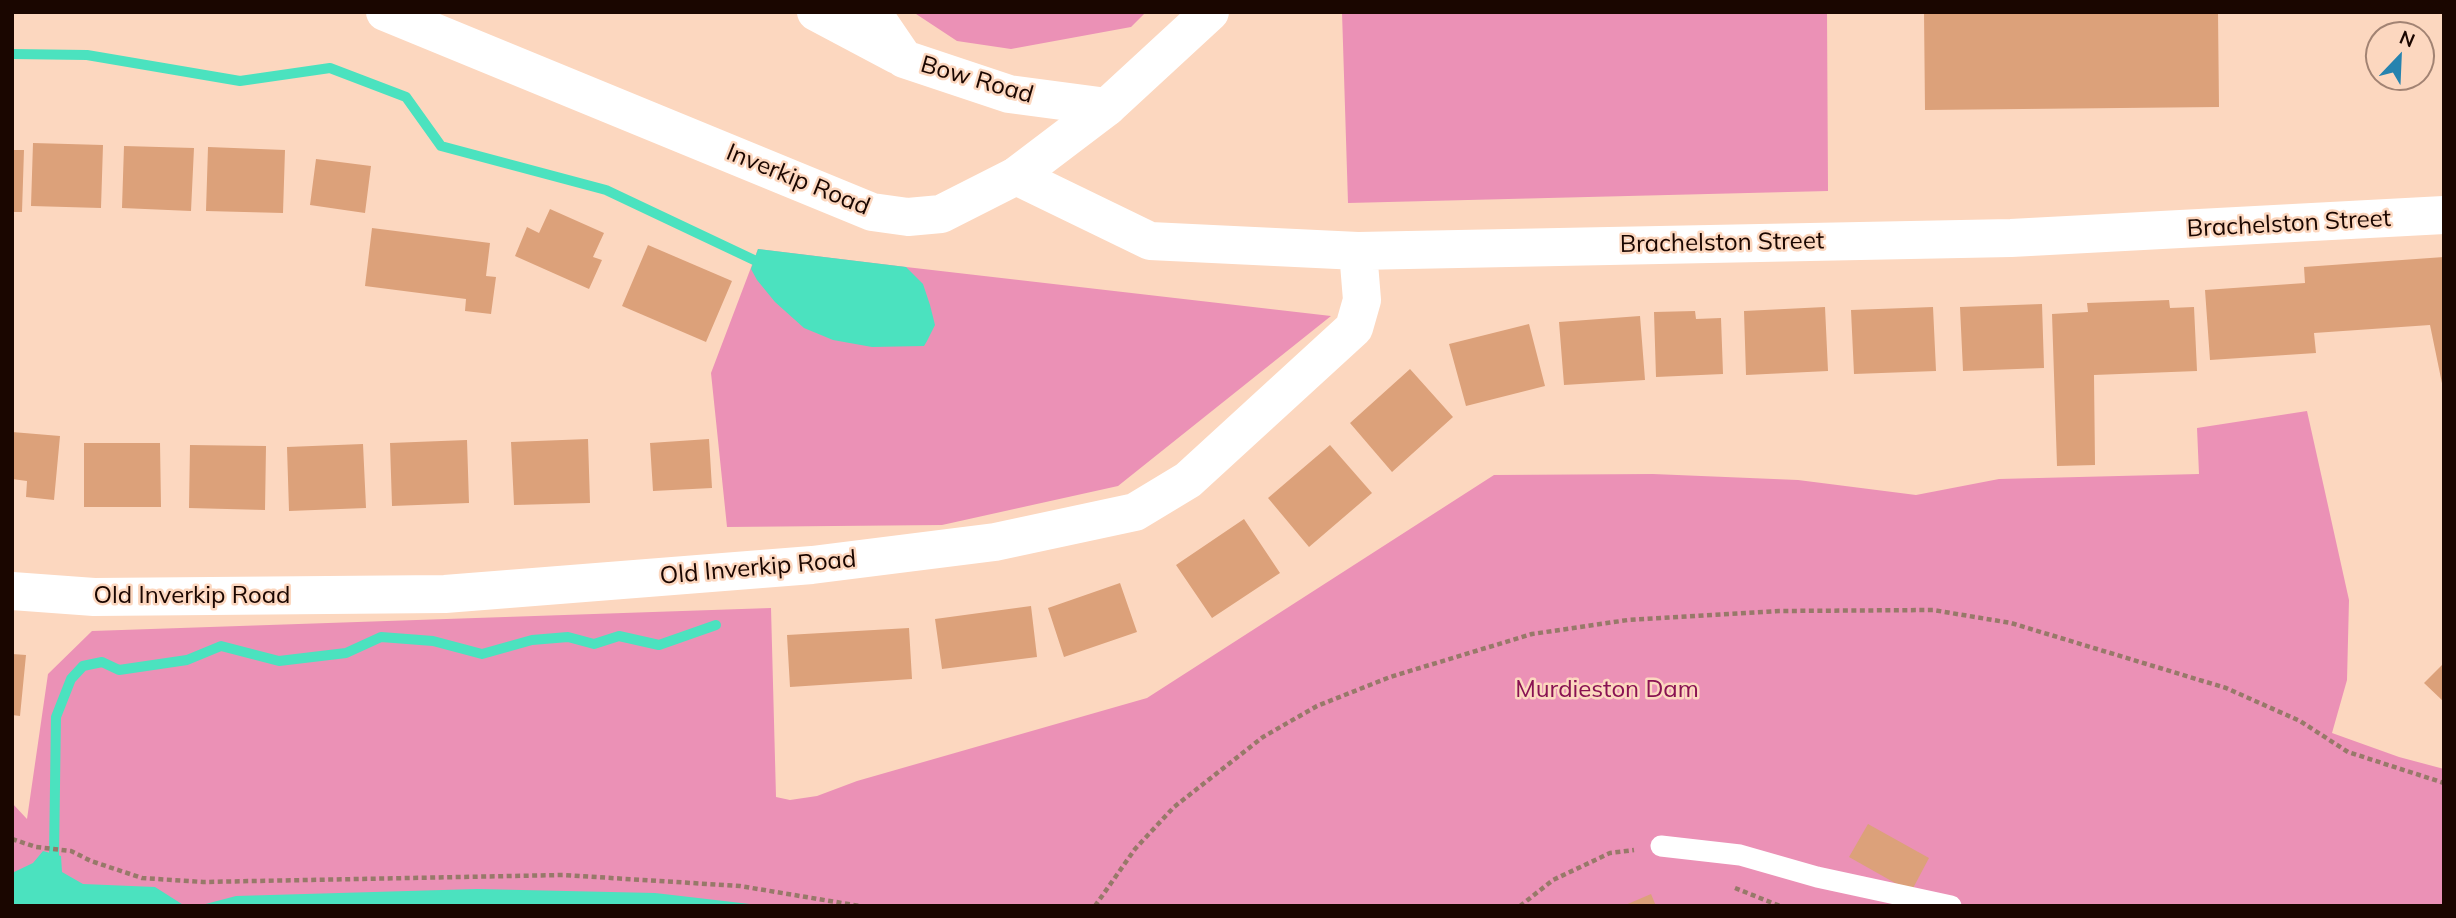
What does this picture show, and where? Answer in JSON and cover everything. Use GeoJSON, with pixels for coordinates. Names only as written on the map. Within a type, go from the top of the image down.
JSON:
{"type":"FeatureCollection","features":[{"type":"Feature","properties":{"kind":"main road","name":"Inverkip Road"},"geometry":{"type":"LineString","coordinates":[[385,12],[872,212],[908,217],[941,215],[1016,176],[1107,107],[1210,12]]}},
{"type":"Feature","properties":{"kind":"main road"},"geometry":{"type":"LineString","coordinates":[[816,12],[904,59]]}},
{"type":"Feature","properties":{"kind":"main road","name":"Bow Road"},"geometry":{"type":"LineString","coordinates":[[872,12],[904,59],[1009,94],[1107,107]]}},
{"type":"Feature","properties":{"kind":"main road","name":"Brachelston Street"},"geometry":{"type":"LineString","coordinates":[[1016,176],[1150,241],[1358,251],[2011,238],[2444,215]]}},
{"type":"Feature","properties":{"kind":"main road","name":"Old Inverkip Road"},"geometry":{"type":"LineString","coordinates":[[12,591],[94,597],[444,594],[812,565],[995,542],[1135,512],[1188,480],[1354,328],[1362,300],[1358,251]]}},
{"type":"Feature","properties":{"kind":"lane"},"geometry":{"type":"LineString","coordinates":[[1661,846],[1740,855],[1816,877],[1951,906]]}},
{"type":"Feature","properties":{"kind":"path"},"geometry":{"type":"LineString","coordinates":[[1095,906],[1135,849],[1174,807],[1263,737],[1317,706],[1390,677],[1532,634],[1628,620],[1779,611],[1933,610],[2011,623],[2227,688],[2300,721],[2348,752],[2444,783]]}},
{"type":"Feature","properties":{"kind":"path"},"geometry":{"type":"LineString","coordinates":[[12,839],[36,847],[71,851],[91,862],[142,878],[203,882],[563,875],[740,886],[860,906]]}},
{"type":"Feature","properties":{"kind":"green space"},"geometry":{"type":"Polygon","coordinates":[[[913,12],[1146,12],[1131,27],[1011,49],[957,41],[913,12]]]}},
{"type":"Feature","properties":{"kind":"green space"},"geometry":{"type":"Polygon","coordinates":[[[1342,12],[1827,12],[1828,191],[1348,203],[1342,12]]]}},
{"type":"Feature","properties":{"kind":"green space"},"geometry":{"type":"Polygon","coordinates":[[[758,249],[1331,316],[1118,486],[942,525],[727,527],[711,373],[758,249]]]}},
{"type":"Feature","properties":{"kind":"green space","name":"Murdieston Dam"},"geometry":{"type":"Polygon","coordinates":[[[2307,411],[2349,600],[2347,680],[2332,733],[2399,757],[2444,769],[2444,906],[12,906],[12,803],[27,819],[48,674],[92,631],[771,608],[776,797],[790,800],[817,796],[857,781],[1147,698],[1494,475],[1653,474],[1798,480],[1916,495],[1999,479],[2199,474],[2197,428],[2307,411]]]}},
{"type":"Feature","properties":{"kind":"water"},"geometry":{"type":"Polygon","coordinates":[[[758,249],[906,267],[923,284],[935,325],[924,346],[872,347],[833,340],[804,328],[775,302],[757,280],[751,269],[758,249]]]}},
{"type":"Feature","properties":{"kind":"water"},"geometry":{"type":"Polygon","coordinates":[[[43,851],[61,856],[62,872],[83,884],[155,887],[185,906],[12,906],[12,873],[33,863],[43,851]]]}},
{"type":"Feature","properties":{"kind":"water"},"geometry":{"type":"Polygon","coordinates":[[[477,889],[655,893],[767,906],[198,906],[236,896],[477,889]]]}},
{"type":"Feature","properties":{"kind":"building"},"geometry":{"type":"Polygon","coordinates":[[[1924,12],[2218,12],[2219,107],[1925,110],[1924,12]]]}},
{"type":"Feature","properties":{"kind":"building"},"geometry":{"type":"Polygon","coordinates":[[[33,143],[103,145],[101,208],[31,206],[33,143]]]}},
{"type":"Feature","properties":{"kind":"building"},"geometry":{"type":"Polygon","coordinates":[[[124,146],[194,148],[191,211],[122,208],[124,146]]]}},
{"type":"Feature","properties":{"kind":"building"},"geometry":{"type":"Polygon","coordinates":[[[208,147],[285,150],[283,213],[206,211],[208,147]]]}},
{"type":"Feature","properties":{"kind":"building"},"geometry":{"type":"Polygon","coordinates":[[[12,150],[24,150],[22,212],[12,212],[12,150]]]}},
{"type":"Feature","properties":{"kind":"building"},"geometry":{"type":"Polygon","coordinates":[[[316,159],[371,166],[365,213],[310,205],[316,159]]]}},
{"type":"Feature","properties":{"kind":"building"},"geometry":{"type":"Polygon","coordinates":[[[550,209],[604,233],[593,257],[602,260],[589,289],[515,256],[527,227],[539,233],[550,209]]]}},
{"type":"Feature","properties":{"kind":"building"},"geometry":{"type":"Polygon","coordinates":[[[372,228],[490,243],[486,276],[496,277],[491,314],[465,311],[466,299],[365,286],[372,228]]]}},
{"type":"Feature","properties":{"kind":"building"},"geometry":{"type":"Polygon","coordinates":[[[648,245],[732,281],[706,342],[622,306],[648,245]]]}},
{"type":"Feature","properties":{"kind":"building"},"geometry":{"type":"Polygon","coordinates":[[[2444,257],[2444,393],[2430,325],[2314,333],[2316,353],[2210,360],[2205,290],[2305,283],[2304,267],[2444,257]]]}},
{"type":"Feature","properties":{"kind":"building"},"geometry":{"type":"Polygon","coordinates":[[[2169,300],[2170,308],[2194,307],[2197,371],[2094,375],[2095,465],[2057,466],[2052,314],[2088,312],[2087,303],[2169,300]]]}},
{"type":"Feature","properties":{"kind":"building"},"geometry":{"type":"Polygon","coordinates":[[[2042,304],[2044,368],[1963,371],[1960,307],[2042,304]]]}},
{"type":"Feature","properties":{"kind":"building"},"geometry":{"type":"Polygon","coordinates":[[[1825,307],[1828,371],[1746,375],[1744,311],[1825,307]]]}},
{"type":"Feature","properties":{"kind":"building"},"geometry":{"type":"Polygon","coordinates":[[[1933,307],[1936,371],[1854,374],[1851,310],[1933,307]]]}},
{"type":"Feature","properties":{"kind":"building"},"geometry":{"type":"Polygon","coordinates":[[[1695,311],[1696,319],[1721,318],[1723,374],[1656,377],[1654,312],[1695,311]]]}},
{"type":"Feature","properties":{"kind":"building"},"geometry":{"type":"Polygon","coordinates":[[[1640,316],[1645,380],[1564,385],[1559,322],[1640,316]]]}},
{"type":"Feature","properties":{"kind":"building"},"geometry":{"type":"Polygon","coordinates":[[[1529,324],[1545,386],[1466,406],[1449,344],[1529,324]]]}},
{"type":"Feature","properties":{"kind":"building"},"geometry":{"type":"Polygon","coordinates":[[[1410,369],[1453,417],[1392,472],[1350,423],[1410,369]]]}},
{"type":"Feature","properties":{"kind":"building"},"geometry":{"type":"Polygon","coordinates":[[[12,432],[60,436],[54,500],[26,497],[27,481],[12,479],[12,432]]]}},
{"type":"Feature","properties":{"kind":"building"},"geometry":{"type":"Polygon","coordinates":[[[588,439],[590,503],[514,505],[511,442],[588,439]]]}},
{"type":"Feature","properties":{"kind":"building"},"geometry":{"type":"Polygon","coordinates":[[[709,439],[712,488],[653,491],[650,443],[709,439]]]}},
{"type":"Feature","properties":{"kind":"building"},"geometry":{"type":"Polygon","coordinates":[[[467,440],[469,503],[392,506],[390,443],[467,440]]]}},
{"type":"Feature","properties":{"kind":"building"},"geometry":{"type":"Polygon","coordinates":[[[84,443],[160,443],[161,507],[84,507],[84,443]]]}},
{"type":"Feature","properties":{"kind":"building"},"geometry":{"type":"Polygon","coordinates":[[[363,444],[366,508],[289,511],[287,447],[363,444]]]}},
{"type":"Feature","properties":{"kind":"building"},"geometry":{"type":"Polygon","coordinates":[[[190,445],[266,446],[265,510],[189,508],[190,445]]]}},
{"type":"Feature","properties":{"kind":"building"},"geometry":{"type":"Polygon","coordinates":[[[1330,445],[1372,493],[1309,547],[1268,498],[1330,445]]]}},
{"type":"Feature","properties":{"kind":"building"},"geometry":{"type":"Polygon","coordinates":[[[1244,519],[1280,573],[1212,618],[1176,565],[1244,519]]]}},
{"type":"Feature","properties":{"kind":"building"},"geometry":{"type":"Polygon","coordinates":[[[1120,583],[1137,632],[1064,657],[1048,608],[1120,583]]]}},
{"type":"Feature","properties":{"kind":"building"},"geometry":{"type":"Polygon","coordinates":[[[1031,606],[1037,657],[942,669],[935,619],[1031,606]]]}},
{"type":"Feature","properties":{"kind":"building"},"geometry":{"type":"Polygon","coordinates":[[[909,628],[912,679],[790,687],[787,635],[909,628]]]}},
{"type":"Feature","properties":{"kind":"building"},"geometry":{"type":"Polygon","coordinates":[[[12,654],[26,655],[20,716],[12,715],[12,654]]]}},
{"type":"Feature","properties":{"kind":"building"},"geometry":{"type":"Polygon","coordinates":[[[2444,663],[2444,702],[2424,683],[2444,663]]]}},
{"type":"Feature","properties":{"kind":"building"},"geometry":{"type":"Polygon","coordinates":[[[1868,824],[1929,858],[1911,892],[1849,857],[1868,824]]]}},
{"type":"Feature","properties":{"kind":"building"},"geometry":{"type":"Polygon","coordinates":[[[1651,894],[1656,906],[1623,906],[1651,894]]]}},
{"type":"Feature","properties":{"kind":"waterway"},"geometry":{"type":"LineString","coordinates":[[12,54],[87,55],[240,81],[330,68],[406,97],[441,146],[606,190],[754,260]]}},
{"type":"Feature","properties":{"kind":"waterway"},"geometry":{"type":"LineString","coordinates":[[54,855],[56,717],[71,679],[83,666],[102,662],[119,670],[187,660],[221,646],[279,661],[346,653],[381,637],[433,641],[482,654],[532,640],[568,637],[594,644],[619,636],[659,645],[716,625]]}}]}
